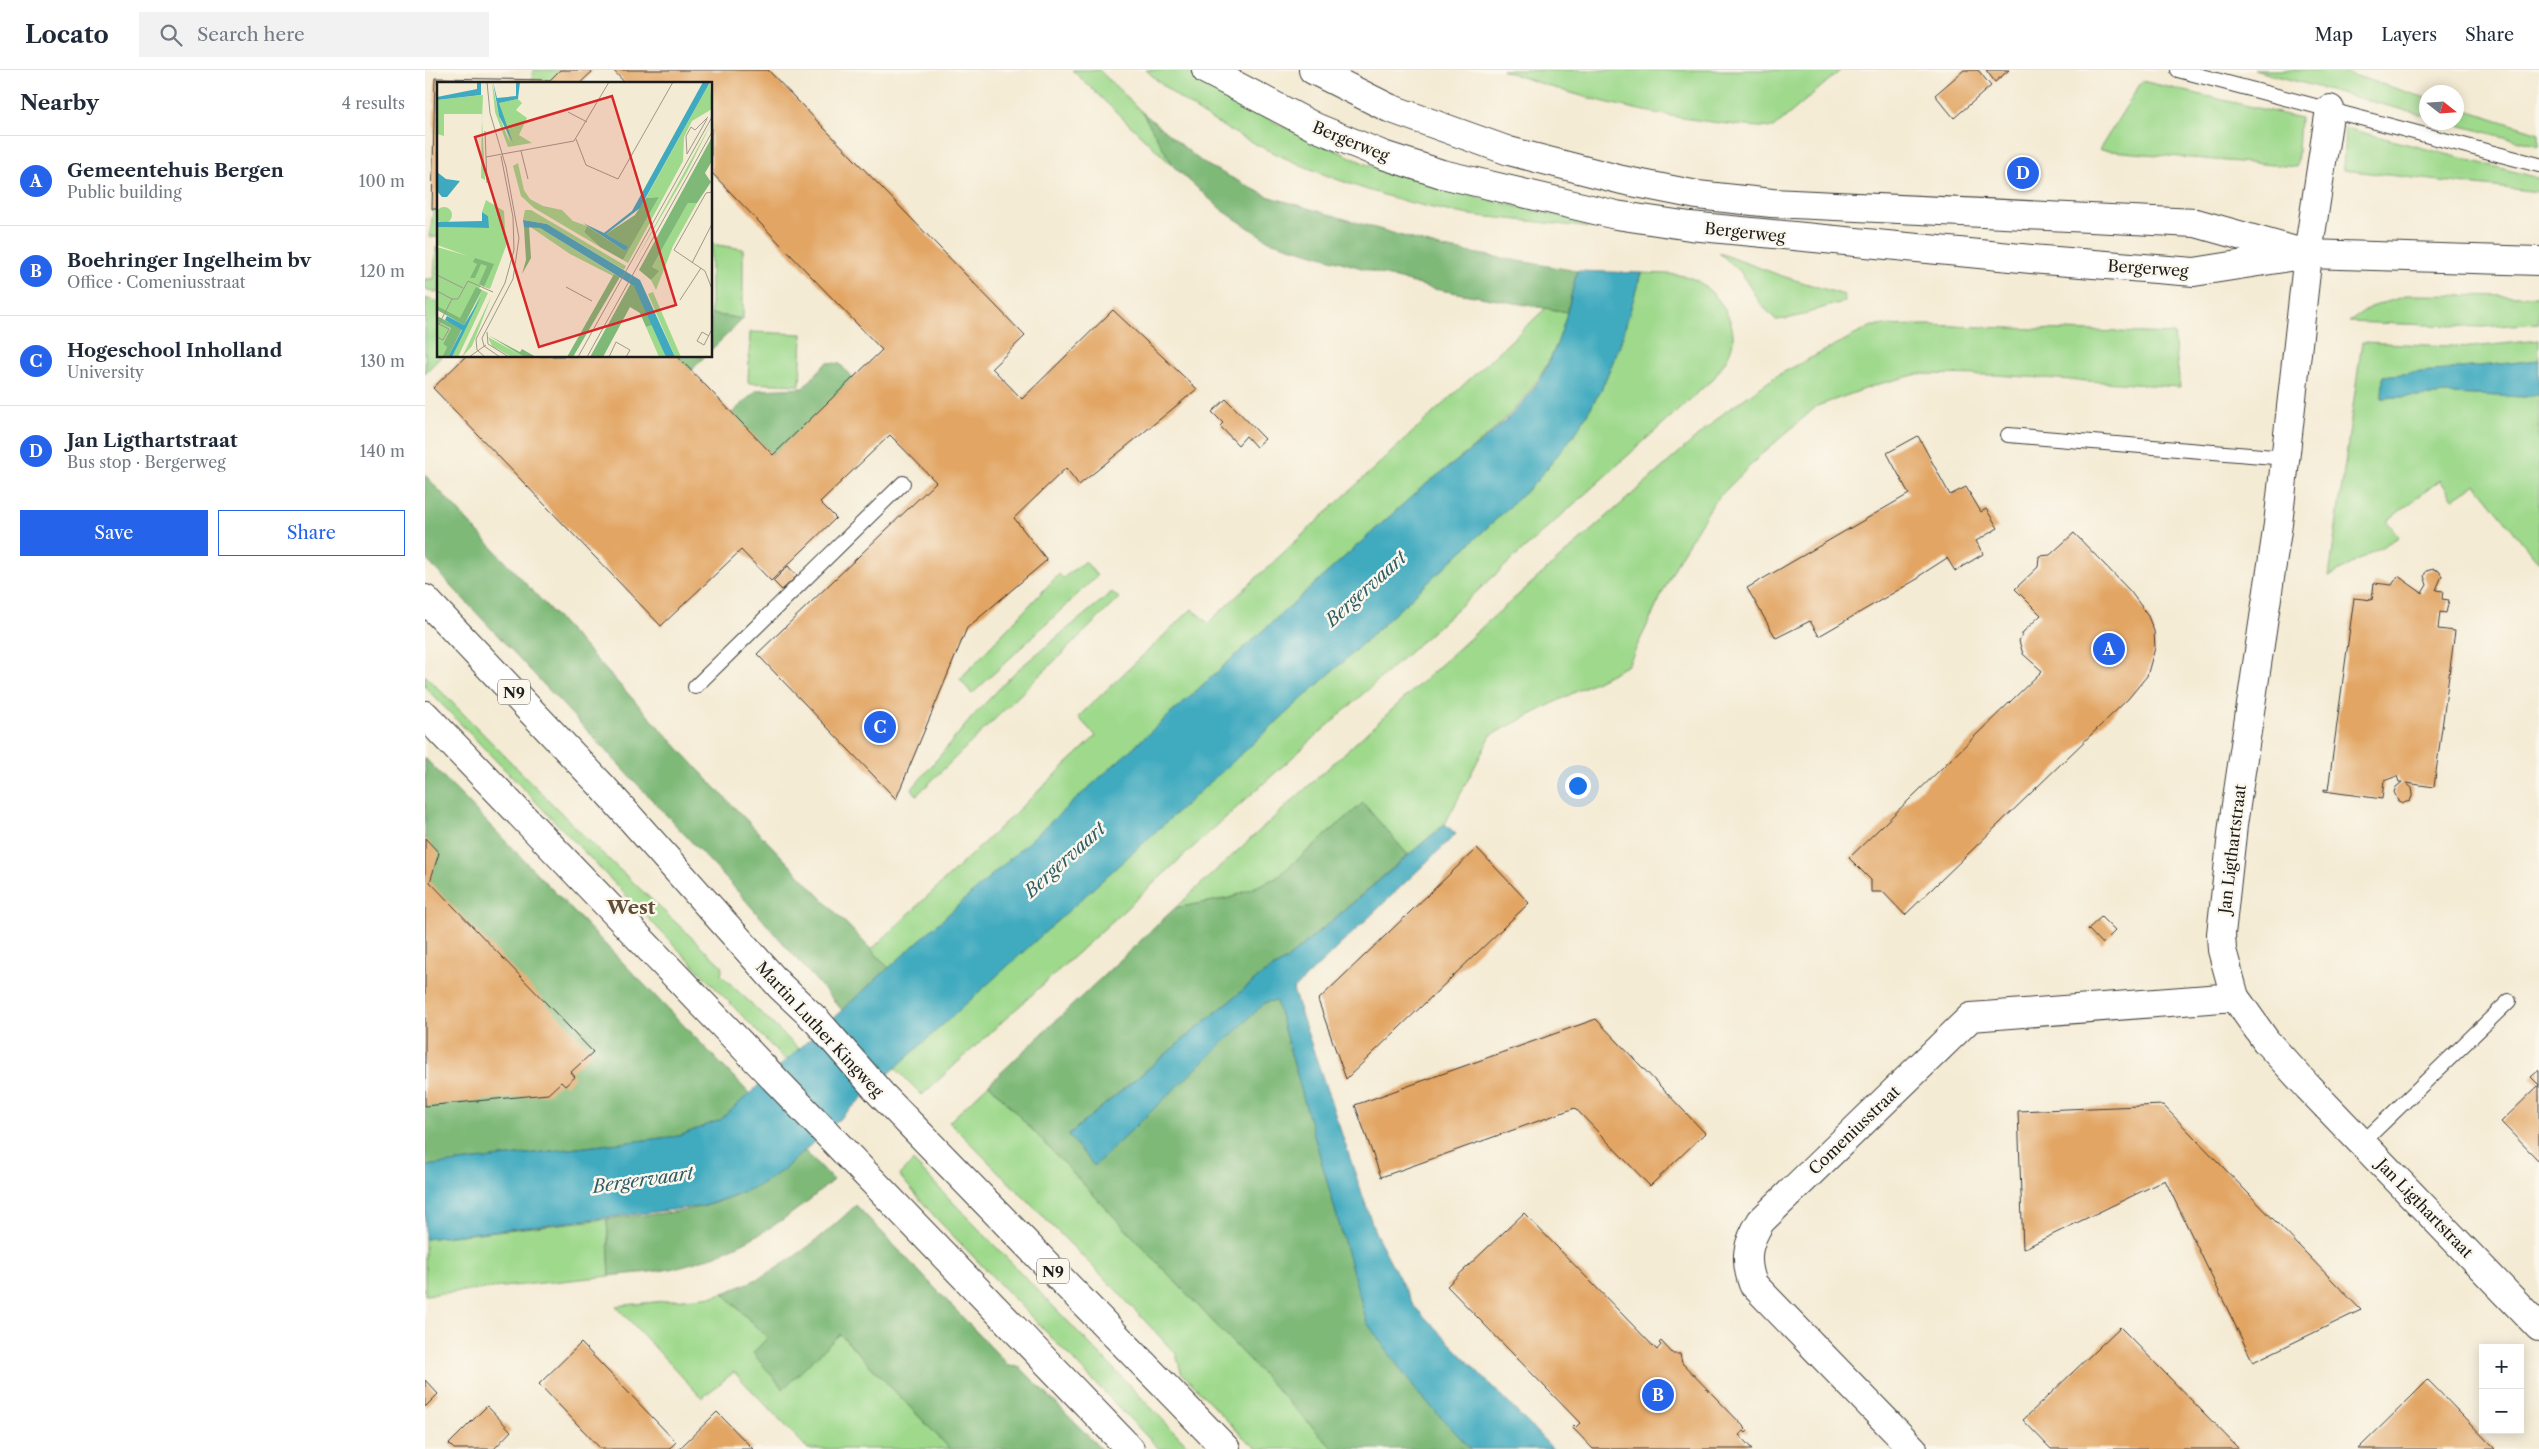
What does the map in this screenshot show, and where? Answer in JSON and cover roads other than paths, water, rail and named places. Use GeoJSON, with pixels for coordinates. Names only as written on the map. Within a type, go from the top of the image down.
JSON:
{"type":"FeatureCollection","features":[{"type":"Feature","properties":{"kind":"main road","name":"Bergerweg"},"geometry":{"type":"LineString","coordinates":[[1206,70],[1276,108],[1383,155],[1489,187],[1616,215],[1759,234],[2195,272],[2308,254],[2539,261]]}},
{"type":"Feature","properties":{"kind":"main road","name":"Bergerweg"},"geometry":{"type":"LineString","coordinates":[[1313,70],[1389,108],[1509,151],[1622,180],[1697,195],[1772,203],[2197,223],[2308,254]]}},
{"type":"Feature","properties":{"kind":"main road"},"geometry":{"type":"LineString","coordinates":[[2308,254],[2330,109]]}},
{"type":"Feature","properties":{"kind":"main road","name":"Jan Ligthartstraat"},"geometry":{"type":"LineString","coordinates":[[2308,254],[2286,458],[2233,825],[2221,934],[2222,950],[2235,997],[2266,1041],[2539,1327]]}},
{"type":"Feature","properties":{"kind":"main road","name":"Martin Luther Kingweg"},"geometry":{"type":"LineString","coordinates":[[425,599],[602,786],[780,986],[817,1021],[881,1094],[1226,1449]]}},
{"type":"Feature","properties":{"kind":"main road"},"geometry":{"type":"LineString","coordinates":[[425,715],[1130,1449]]}},
{"type":"Feature","properties":{"kind":"main road","name":"Comeniusstraat"},"geometry":{"type":"LineString","coordinates":[[1913,1449],[1753,1284],[1748,1268],[1747,1252],[1751,1236],[1761,1221],[1971,1017],[2235,997]]}},
{"type":"Feature","properties":{"kind":"lane"},"geometry":{"type":"LineString","coordinates":[[2178,70],[2539,165]]}},
{"type":"Feature","properties":{"kind":"lane"},"geometry":{"type":"LineString","coordinates":[[2008,435],[2286,458]]}},
{"type":"Feature","properties":{"kind":"lane"},"geometry":{"type":"LineString","coordinates":[[695,687],[903,483]]}},
{"type":"Feature","properties":{"kind":"lane"},"geometry":{"type":"LineString","coordinates":[[2362,1143],[2509,1001]]}},
{"type":"Feature","properties":{"kind":"water","name":"Bergervaart"},"geometry":{"type":"Polygon","coordinates":[[[1577,271],[1641,273],[1620,345],[1601,390],[1577,431],[1535,483],[1346,659],[782,1171],[758,1186],[705,1206],[425,1239],[425,1166],[679,1136],[720,1120],[1421,488],[1483,441],[1511,415],[1535,386],[1550,359],[1562,330],[1577,271]]]}},
{"type":"Feature","properties":{"kind":"water"},"geometry":{"type":"Polygon","coordinates":[[[2539,360],[2539,395],[2524,397],[2450,394],[2382,398],[2383,376],[2539,360]]]}},
{"type":"Feature","properties":{"kind":"water"},"geometry":{"type":"Polygon","coordinates":[[[1445,824],[1456,834],[1293,990],[1375,1232],[1414,1306],[1553,1449],[1471,1449],[1417,1392],[1367,1323],[1276,1001],[1266,1002],[1094,1166],[1068,1135],[1260,976],[1286,960],[1445,824]]]}},
{"type":"Feature","properties":{"kind":"place","name":"Jan Ligthartstraat"},"geometry":{"type":"Point","coordinates":[2023,173]}},
{"type":"Feature","properties":{"kind":"place","name":"Gemeentehuis Bergen"},"geometry":{"type":"Point","coordinates":[2109,649]}},
{"type":"Feature","properties":{"kind":"place","name":"Hogeschool Inholland"},"geometry":{"type":"Point","coordinates":[880,727]}},
{"type":"Feature","properties":{"kind":"place","name":"Boehringer Ingelheim bv"},"geometry":{"type":"Point","coordinates":[1658,1395]}},
{"type":"Feature","properties":{"kind":"district","name":"West"},"geometry":{"type":"Point","coordinates":[631,907]}}]}
